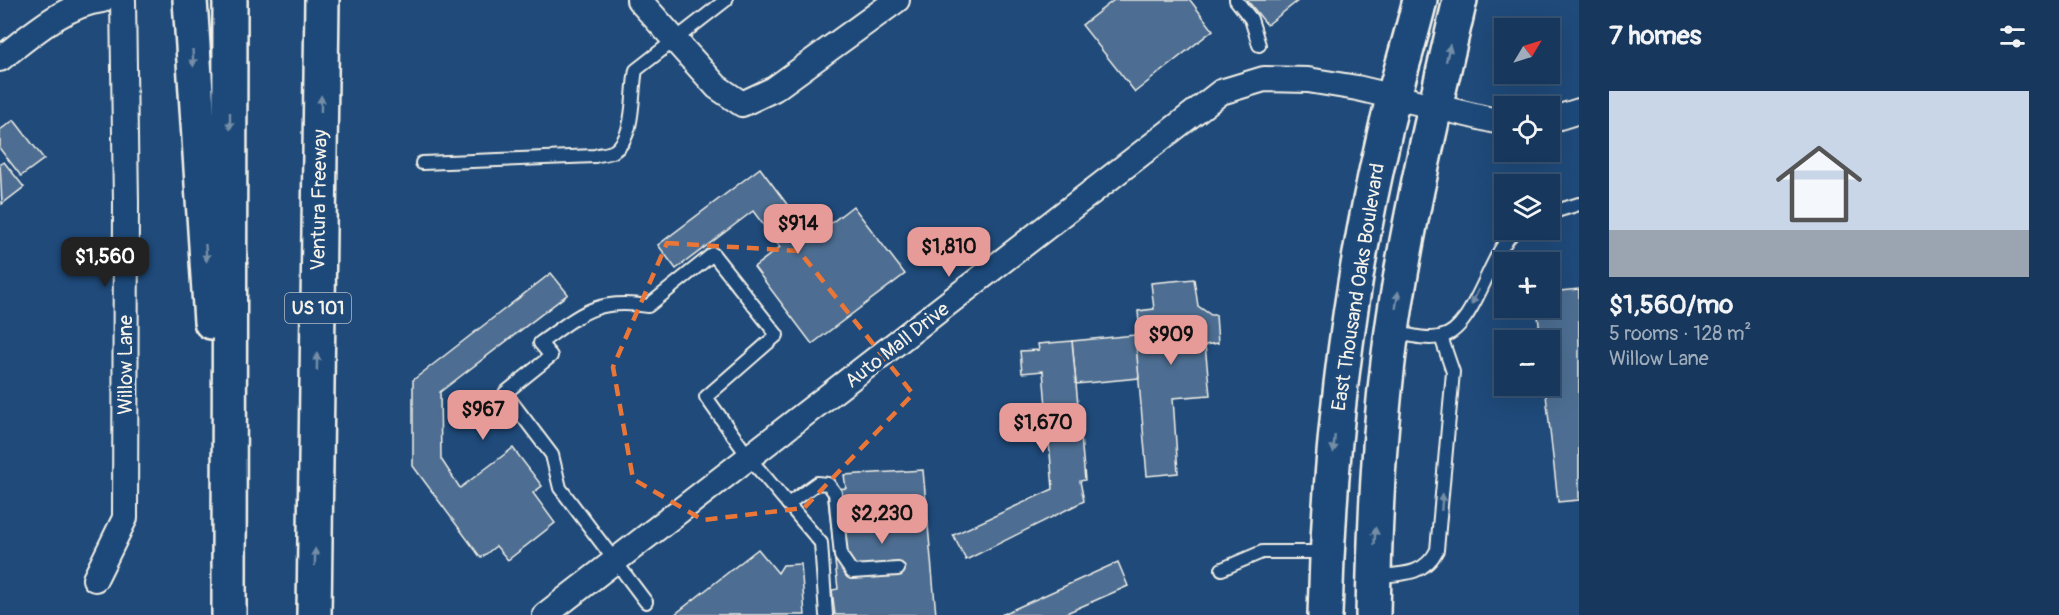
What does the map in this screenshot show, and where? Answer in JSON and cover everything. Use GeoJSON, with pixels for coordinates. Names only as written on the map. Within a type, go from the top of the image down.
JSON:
{"type":"FeatureCollection","features":[{"type":"Feature","properties":{"kind":"main road"},"geometry":{"type":"LineString","coordinates":[[190,0],[230,608]]}},
{"type":"Feature","properties":{"kind":"main road"},"geometry":{"type":"LineString","coordinates":[[230,0],[230,608]]}},
{"type":"Feature","properties":{"kind":"main road","name":"Ventura Freeway"},"geometry":{"type":"LineString","coordinates":[[314,615],[322,0]]}},
{"type":"Feature","properties":{"kind":"main road","name":"East Thousand Oaks Boulevard"},"geometry":{"type":"LineString","coordinates":[[1325,615],[1336,420],[1346,336],[1363,236],[1394,97],[1420,0]]}},
{"type":"Feature","properties":{"kind":"main road","name":"East Thousand Oaks Boulevard"},"geometry":{"type":"LineString","coordinates":[[1372,615],[1383,423],[1392,332],[1425,147],[1460,0]]}},
{"type":"Feature","properties":{"kind":"street"},"geometry":{"type":"LineString","coordinates":[[0,59],[34,33],[75,8],[102,0]]}},
{"type":"Feature","properties":{"kind":"street","name":"Willow Lane"},"geometry":{"type":"LineString","coordinates":[[95,579],[125,518],[126,203],[123,0]]}},
{"type":"Feature","properties":{"kind":"street"},"geometry":{"type":"LineString","coordinates":[[639,0],[717,87],[742,104],[774,89],[897,0]]}},
{"type":"Feature","properties":{"kind":"street","name":"Auto Mall Drive"},"geometry":{"type":"LineString","coordinates":[[545,615],[750,459],[1221,92],[1264,79],[1282,78],[1351,87],[1494,121]]}},
{"type":"Feature","properties":{"kind":"street"},"geometry":{"type":"LineString","coordinates":[[1560,117],[1579,111]]}},
{"type":"Feature","properties":{"kind":"lane"},"geometry":{"type":"LineString","coordinates":[[422,163],[595,156],[613,151],[623,142],[629,127],[636,70],[726,0]]}},
{"type":"Feature","properties":{"kind":"lane"},"geometry":{"type":"LineString","coordinates":[[1236,0],[1251,19],[1259,45]]}},
{"type":"Feature","properties":{"kind":"lane"},"geometry":{"type":"LineString","coordinates":[[1560,210],[1579,204]]}},
{"type":"Feature","properties":{"kind":"lane"},"geometry":{"type":"LineString","coordinates":[[1392,332],[1441,337],[1453,332],[1464,320],[1499,250],[1508,240]]}},
{"type":"Feature","properties":{"kind":"lane"},"geometry":{"type":"LineString","coordinates":[[646,602],[560,488],[552,454],[505,393],[551,356],[540,343],[591,308],[628,303],[648,306],[713,254],[777,335],[706,397],[750,459],[821,543],[826,615]]}},
{"type":"Feature","properties":{"kind":"lane"},"geometry":{"type":"LineString","coordinates":[[1374,576],[1416,570],[1430,562],[1437,549],[1453,372],[1441,337]]}},
{"type":"Feature","properties":{"kind":"lane"},"geometry":{"type":"LineString","coordinates":[[788,504],[817,483],[828,484],[835,492],[841,556],[852,572],[898,568]]}},
{"type":"Feature","properties":{"kind":"lane"},"geometry":{"type":"LineString","coordinates":[[1222,568],[1262,552],[1327,552]]}},
{"type":"Feature","properties":{"kind":"highlighted area"},"geometry":{"type":"Polygon","coordinates":[[[667,243],[799,251],[913,394],[804,508],[703,520],[633,479],[613,367],[667,243]]]}},
{"type":"Feature","properties":{"kind":"building"},"geometry":{"type":"Polygon","coordinates":[[[1114,0],[1190,0],[1213,30],[1135,92],[1082,25],[1114,0]]]}},
{"type":"Feature","properties":{"kind":"building"},"geometry":{"type":"Polygon","coordinates":[[[1247,0],[1299,0],[1267,25],[1247,0]]]}},
{"type":"Feature","properties":{"kind":"building"},"geometry":{"type":"Polygon","coordinates":[[[14,120],[44,159],[21,176],[0,149],[0,130],[14,120]]]}},
{"type":"Feature","properties":{"kind":"building"},"geometry":{"type":"Polygon","coordinates":[[[4,162],[24,187],[2,204],[0,164],[4,162]]]}},
{"type":"Feature","properties":{"kind":"building"},"geometry":{"type":"Polygon","coordinates":[[[760,168],[812,238],[853,206],[905,274],[812,344],[754,267],[780,247],[753,211],[676,269],[658,245],[760,168]]]}},
{"type":"Feature","properties":{"kind":"building"},"geometry":{"type":"Polygon","coordinates":[[[551,273],[568,294],[440,392],[441,459],[460,488],[513,448],[542,486],[533,493],[555,523],[508,560],[496,546],[481,558],[413,466],[413,380],[551,273]]]}},
{"type":"Feature","properties":{"kind":"building"},"geometry":{"type":"Polygon","coordinates":[[[1194,279],[1198,306],[1211,315],[1216,315],[1218,343],[1205,345],[1210,395],[1173,398],[1178,473],[1147,476],[1135,335],[1140,335],[1138,311],[1154,309],[1151,283],[1194,279]]]}},
{"type":"Feature","properties":{"kind":"building"},"geometry":{"type":"Polygon","coordinates":[[[1579,289],[1579,500],[1558,502],[1546,396],[1560,396],[1560,330],[1540,330],[1538,318],[1560,318],[1560,291],[1579,289]]]}},
{"type":"Feature","properties":{"kind":"building"},"geometry":{"type":"Polygon","coordinates":[[[1135,335],[1139,378],[1076,384],[1072,341],[1135,335]]]}},
{"type":"Feature","properties":{"kind":"building"},"geometry":{"type":"Polygon","coordinates":[[[1072,341],[1085,480],[1080,481],[1084,501],[966,560],[953,535],[1053,489],[1043,371],[1022,373],[1020,351],[1039,350],[1038,344],[1072,341]]]}},
{"type":"Feature","properties":{"kind":"building"},"geometry":{"type":"Polygon","coordinates":[[[923,470],[936,615],[835,615],[832,590],[838,589],[827,490],[846,488],[844,475],[923,470]]]}},
{"type":"Feature","properties":{"kind":"building"},"geometry":{"type":"Polygon","coordinates":[[[758,549],[778,573],[783,565],[801,564],[805,615],[674,615],[758,549]]]}},
{"type":"Feature","properties":{"kind":"building"},"geometry":{"type":"Polygon","coordinates":[[[1118,562],[1128,586],[1062,615],[1001,615],[1118,562]]]}}]}
